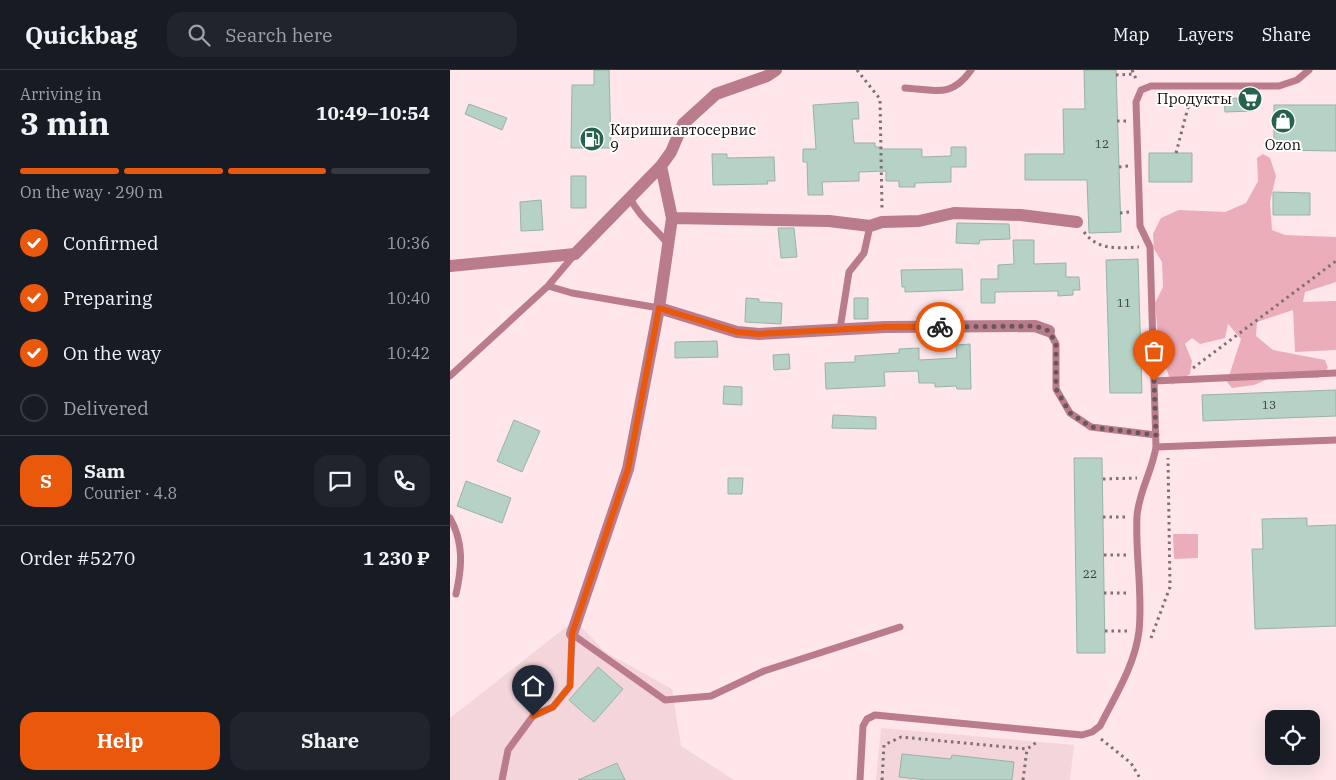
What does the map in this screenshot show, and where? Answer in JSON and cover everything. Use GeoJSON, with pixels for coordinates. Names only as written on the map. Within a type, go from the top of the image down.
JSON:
{"type":"FeatureCollection","features":[{"type":"Feature","properties":{"kind":"street"},"geometry":{"type":"LineString","coordinates":[[450,266],[575,254],[661,166],[683,124],[716,94],[767,76],[776,70]]}},
{"type":"Feature","properties":{"kind":"street"},"geometry":{"type":"LineString","coordinates":[[572,634],[628,469],[659,308],[672,218],[661,166]]}},
{"type":"Feature","properties":{"kind":"street"},"geometry":{"type":"LineString","coordinates":[[672,218],[828,221],[876,224],[919,221],[954,213],[1021,215],[1077,222]]}},
{"type":"Feature","properties":{"kind":"street"},"geometry":{"type":"LineString","coordinates":[[659,308],[737,332],[752,333],[885,327],[1035,326],[1049,331]]}},
{"type":"Feature","properties":{"kind":"lane"},"geometry":{"type":"LineString","coordinates":[[905,88],[946,91],[962,84],[971,70]]}},
{"type":"Feature","properties":{"kind":"lane"},"geometry":{"type":"LineString","coordinates":[[860,780],[863,726],[867,719],[876,715],[1082,735],[1092,732],[1100,726],[1132,661],[1139,631],[1137,517],[1140,493],[1153,466],[1156,447],[1150,247],[1140,226],[1136,102],[1141,90],[1151,86],[1279,86],[1297,80],[1309,70]]}},
{"type":"Feature","properties":{"kind":"lane"},"geometry":{"type":"LineString","coordinates":[[630,198],[638,214],[656,229],[669,246]]}},
{"type":"Feature","properties":{"kind":"lane"},"geometry":{"type":"LineString","coordinates":[[840,329],[849,272],[864,253],[876,224]]}},
{"type":"Feature","properties":{"kind":"lane"},"geometry":{"type":"LineString","coordinates":[[450,376],[548,286],[575,254]]}},
{"type":"Feature","properties":{"kind":"lane"},"geometry":{"type":"LineString","coordinates":[[548,286],[572,293],[659,308]]}},
{"type":"Feature","properties":{"kind":"lane"},"geometry":{"type":"LineString","coordinates":[[1049,331],[1056,344],[1056,389],[1070,413],[1091,427],[1156,435]]}},
{"type":"Feature","properties":{"kind":"lane"},"geometry":{"type":"LineString","coordinates":[[1154,381],[1336,373]]}},
{"type":"Feature","properties":{"kind":"lane"},"geometry":{"type":"LineString","coordinates":[[1156,447],[1336,440]]}},
{"type":"Feature","properties":{"kind":"lane"},"geometry":{"type":"LineString","coordinates":[[450,518],[458,531],[463,565],[456,594]]}},
{"type":"Feature","properties":{"kind":"lane"},"geometry":{"type":"LineString","coordinates":[[572,634],[665,700],[711,696],[764,671],[900,626]]}},
{"type":"Feature","properties":{"kind":"lane"},"geometry":{"type":"LineString","coordinates":[[502,780],[508,750],[533,716],[553,707],[570,686],[572,634]]}},
{"type":"Feature","properties":{"kind":"path"},"geometry":{"type":"LineString","coordinates":[[856,70],[880,99],[876,224]]}},
{"type":"Feature","properties":{"kind":"path"},"geometry":{"type":"LineString","coordinates":[[1116,75],[1134,74]]}},
{"type":"Feature","properties":{"kind":"path"},"geometry":{"type":"LineString","coordinates":[[1176,153],[1194,86]]}},
{"type":"Feature","properties":{"kind":"path"},"geometry":{"type":"LineString","coordinates":[[1119,167],[1124,167]]}},
{"type":"Feature","properties":{"kind":"path"},"geometry":{"type":"LineString","coordinates":[[1120,213],[1128,212]]}},
{"type":"Feature","properties":{"kind":"path"},"geometry":{"type":"LineString","coordinates":[[1077,222],[1088,237],[1097,244],[1108,248],[1150,247]]}},
{"type":"Feature","properties":{"kind":"path"},"geometry":{"type":"LineString","coordinates":[[1177,380],[1336,261]]}},
{"type":"Feature","properties":{"kind":"path"},"geometry":{"type":"LineString","coordinates":[[1149,642],[1170,586],[1168,447]]}},
{"type":"Feature","properties":{"kind":"path"},"geometry":{"type":"LineString","coordinates":[[1102,479],[1147,478]]}},
{"type":"Feature","properties":{"kind":"path"},"geometry":{"type":"LineString","coordinates":[[1103,517],[1137,517]]}},
{"type":"Feature","properties":{"kind":"path"},"geometry":{"type":"LineString","coordinates":[[1104,555],[1138,554]]}},
{"type":"Feature","properties":{"kind":"path"},"geometry":{"type":"LineString","coordinates":[[1104,593],[1138,593]]}},
{"type":"Feature","properties":{"kind":"path"},"geometry":{"type":"LineString","coordinates":[[1105,631],[1139,631]]}},
{"type":"Feature","properties":{"kind":"path"},"geometry":{"type":"LineString","coordinates":[[882,780],[884,745],[901,737],[1027,749],[1036,742],[1042,732]]}},
{"type":"Feature","properties":{"kind":"path"},"geometry":{"type":"LineString","coordinates":[[1092,732],[1131,763],[1141,780]]}},
{"type":"Feature","properties":{"kind":"path"},"geometry":{"type":"LineString","coordinates":[[1023,780],[1027,749]]}},
{"type":"Feature","properties":{"kind":"shaded area"},"geometry":{"type":"Polygon","coordinates":[[[1263,154],[1270,158],[1276,176],[1270,202],[1272,230],[1285,235],[1336,237],[1336,282],[1305,292],[1303,302],[1336,301],[1336,350],[1295,352],[1293,310],[1257,322],[1256,336],[1273,350],[1325,360],[1328,368],[1318,378],[1275,376],[1254,385],[1232,388],[1227,382],[1241,339],[1228,324],[1225,338],[1200,344],[1192,338],[1185,344],[1192,361],[1190,374],[1172,385],[1159,347],[1155,303],[1163,287],[1162,262],[1154,249],[1153,234],[1161,218],[1179,210],[1225,212],[1246,203],[1258,181],[1257,158],[1263,154]]]}},
{"type":"Feature","properties":{"kind":"shaded area"},"geometry":{"type":"Polygon","coordinates":[[[1173,534],[1198,534],[1198,558],[1174,559],[1173,534]]]}},
{"type":"Feature","properties":{"kind":"shaded area"},"geometry":{"type":"Polygon","coordinates":[[[575,620],[605,652],[672,689],[681,746],[734,780],[450,780],[450,718],[575,620]]]}},
{"type":"Feature","properties":{"kind":"shaded area"},"geometry":{"type":"Polygon","coordinates":[[[881,728],[1074,745],[1070,780],[876,780],[881,728]]]}},
{"type":"Feature","properties":{"kind":"building"},"geometry":{"type":"Polygon","coordinates":[[[594,70],[609,70],[611,148],[571,148],[572,85],[594,85],[594,70]]]}},
{"type":"Feature","properties":{"kind":"building"},"geometry":{"type":"Polygon","coordinates":[[[1084,70],[1116,70],[1121,232],[1089,233],[1087,180],[1025,180],[1025,154],[1064,154],[1063,109],[1085,109],[1084,70]]]}},
{"type":"Feature","properties":{"kind":"building"},"geometry":{"type":"Polygon","coordinates":[[[1253,97],[1253,111],[1225,112],[1224,99],[1253,97]]]}},
{"type":"Feature","properties":{"kind":"building"},"geometry":{"type":"Polygon","coordinates":[[[858,102],[859,119],[852,119],[854,143],[875,143],[875,147],[879,147],[879,149],[922,149],[922,157],[951,156],[951,147],[966,147],[966,167],[951,167],[951,182],[915,183],[915,187],[899,187],[899,181],[886,181],[886,171],[859,172],[859,181],[822,182],[823,195],[808,195],[807,162],[803,162],[803,149],[816,149],[813,105],[858,102]]]}},
{"type":"Feature","properties":{"kind":"building"},"geometry":{"type":"Polygon","coordinates":[[[469,104],[507,118],[502,130],[465,114],[469,104]]]}},
{"type":"Feature","properties":{"kind":"building"},"geometry":{"type":"Polygon","coordinates":[[[1274,105],[1336,105],[1336,151],[1274,150],[1274,105]]]}},
{"type":"Feature","properties":{"kind":"building"},"geometry":{"type":"Polygon","coordinates":[[[1149,153],[1192,153],[1192,182],[1149,182],[1149,153]]]}},
{"type":"Feature","properties":{"kind":"building"},"geometry":{"type":"Polygon","coordinates":[[[712,154],[727,154],[727,158],[774,157],[775,181],[767,181],[768,184],[713,185],[712,154]]]}},
{"type":"Feature","properties":{"kind":"building"},"geometry":{"type":"Polygon","coordinates":[[[571,176],[586,176],[586,208],[571,208],[571,176]]]}},
{"type":"Feature","properties":{"kind":"building"},"geometry":{"type":"Polygon","coordinates":[[[1273,192],[1310,193],[1310,215],[1273,215],[1273,192]]]}},
{"type":"Feature","properties":{"kind":"building"},"geometry":{"type":"Polygon","coordinates":[[[541,200],[543,230],[521,231],[520,202],[541,200]]]}},
{"type":"Feature","properties":{"kind":"building"},"geometry":{"type":"Polygon","coordinates":[[[957,223],[1009,224],[1010,239],[980,240],[979,244],[956,243],[957,223]]]}},
{"type":"Feature","properties":{"kind":"building"},"geometry":{"type":"Polygon","coordinates":[[[778,228],[794,228],[797,257],[781,258],[778,228]]]}},
{"type":"Feature","properties":{"kind":"building"},"geometry":{"type":"Polygon","coordinates":[[[1013,240],[1034,240],[1034,264],[1066,263],[1066,277],[1079,277],[1080,290],[1073,290],[1073,295],[1058,296],[1058,291],[995,292],[995,303],[981,303],[981,279],[998,279],[998,265],[1014,264],[1013,240]]]}},
{"type":"Feature","properties":{"kind":"building"},"geometry":{"type":"Polygon","coordinates":[[[1138,259],[1142,393],[1110,393],[1106,260],[1138,259]]]}},
{"type":"Feature","properties":{"kind":"building"},"geometry":{"type":"Polygon","coordinates":[[[962,269],[963,290],[905,292],[905,287],[902,287],[901,270],[962,269]]]}},
{"type":"Feature","properties":{"kind":"building"},"geometry":{"type":"Polygon","coordinates":[[[746,298],[759,299],[759,302],[782,303],[781,324],[745,322],[746,298]]]}},
{"type":"Feature","properties":{"kind":"building"},"geometry":{"type":"Polygon","coordinates":[[[854,298],[868,298],[868,319],[854,319],[854,298]]]}},
{"type":"Feature","properties":{"kind":"building"},"geometry":{"type":"Polygon","coordinates":[[[717,341],[718,357],[675,358],[675,342],[717,341]]]}},
{"type":"Feature","properties":{"kind":"building"},"geometry":{"type":"Polygon","coordinates":[[[970,344],[971,389],[957,389],[956,386],[935,387],[935,383],[919,383],[918,371],[884,372],[885,386],[826,389],[825,363],[855,362],[855,356],[899,353],[899,349],[919,348],[919,360],[957,358],[956,345],[970,344]]]}},
{"type":"Feature","properties":{"kind":"building"},"geometry":{"type":"Polygon","coordinates":[[[789,354],[790,369],[774,370],[773,355],[789,354]]]}},
{"type":"Feature","properties":{"kind":"building"},"geometry":{"type":"Polygon","coordinates":[[[724,386],[742,387],[742,405],[723,404],[724,386]]]}},
{"type":"Feature","properties":{"kind":"building"},"geometry":{"type":"Polygon","coordinates":[[[1336,390],[1336,416],[1203,421],[1202,395],[1336,390]]]}},
{"type":"Feature","properties":{"kind":"building"},"geometry":{"type":"Polygon","coordinates":[[[833,415],[876,417],[876,429],[832,428],[833,415]]]}},
{"type":"Feature","properties":{"kind":"building"},"geometry":{"type":"Polygon","coordinates":[[[514,420],[540,431],[522,472],[497,461],[514,420]]]}},
{"type":"Feature","properties":{"kind":"building"},"geometry":{"type":"Polygon","coordinates":[[[1074,458],[1102,458],[1105,653],[1077,653],[1074,458]]]}},
{"type":"Feature","properties":{"kind":"building"},"geometry":{"type":"Polygon","coordinates":[[[728,478],[743,478],[742,494],[728,494],[728,478]]]}},
{"type":"Feature","properties":{"kind":"building"},"geometry":{"type":"Polygon","coordinates":[[[466,481],[511,498],[502,523],[457,506],[466,481]]]}},
{"type":"Feature","properties":{"kind":"building"},"geometry":{"type":"Polygon","coordinates":[[[1307,518],[1307,526],[1336,525],[1336,626],[1255,629],[1252,549],[1263,549],[1262,519],[1307,518]]]}},
{"type":"Feature","properties":{"kind":"building"},"geometry":{"type":"Polygon","coordinates":[[[598,667],[623,689],[594,722],[569,700],[598,667]]]}},
{"type":"Feature","properties":{"kind":"building"},"geometry":{"type":"Polygon","coordinates":[[[902,754],[951,759],[952,755],[1014,762],[1012,780],[926,780],[899,777],[902,754]]]}},
{"type":"Feature","properties":{"kind":"building"},"geometry":{"type":"Polygon","coordinates":[[[617,763],[625,780],[578,780],[617,763]]]}},
{"type":"Feature","properties":{"kind":"way so far"},"geometry":{"type":"LineString","coordinates":[[940,327],[1035,326],[1049,331],[1056,344],[1056,389],[1070,413],[1091,427],[1124,433],[1156,435],[1154,381]]}},
{"type":"Feature","properties":{"kind":"place","name":"Продукты"},"geometry":{"type":"Point","coordinates":[1250,99]}},
{"type":"Feature","properties":{"kind":"place","name":"Ozon"},"geometry":{"type":"Point","coordinates":[1283,121]}},
{"type":"Feature","properties":{"kind":"place","name":"Киришиавтосервис 9"},"geometry":{"type":"Point","coordinates":[592,139]}},
{"type":"Feature","properties":{"kind":"route"},"geometry":{"type":"LineString","coordinates":[[533,716],[553,707],[570,686],[572,634],[628,469],[659,308],[737,332],[759,334],[885,327],[940,327]]}}]}
